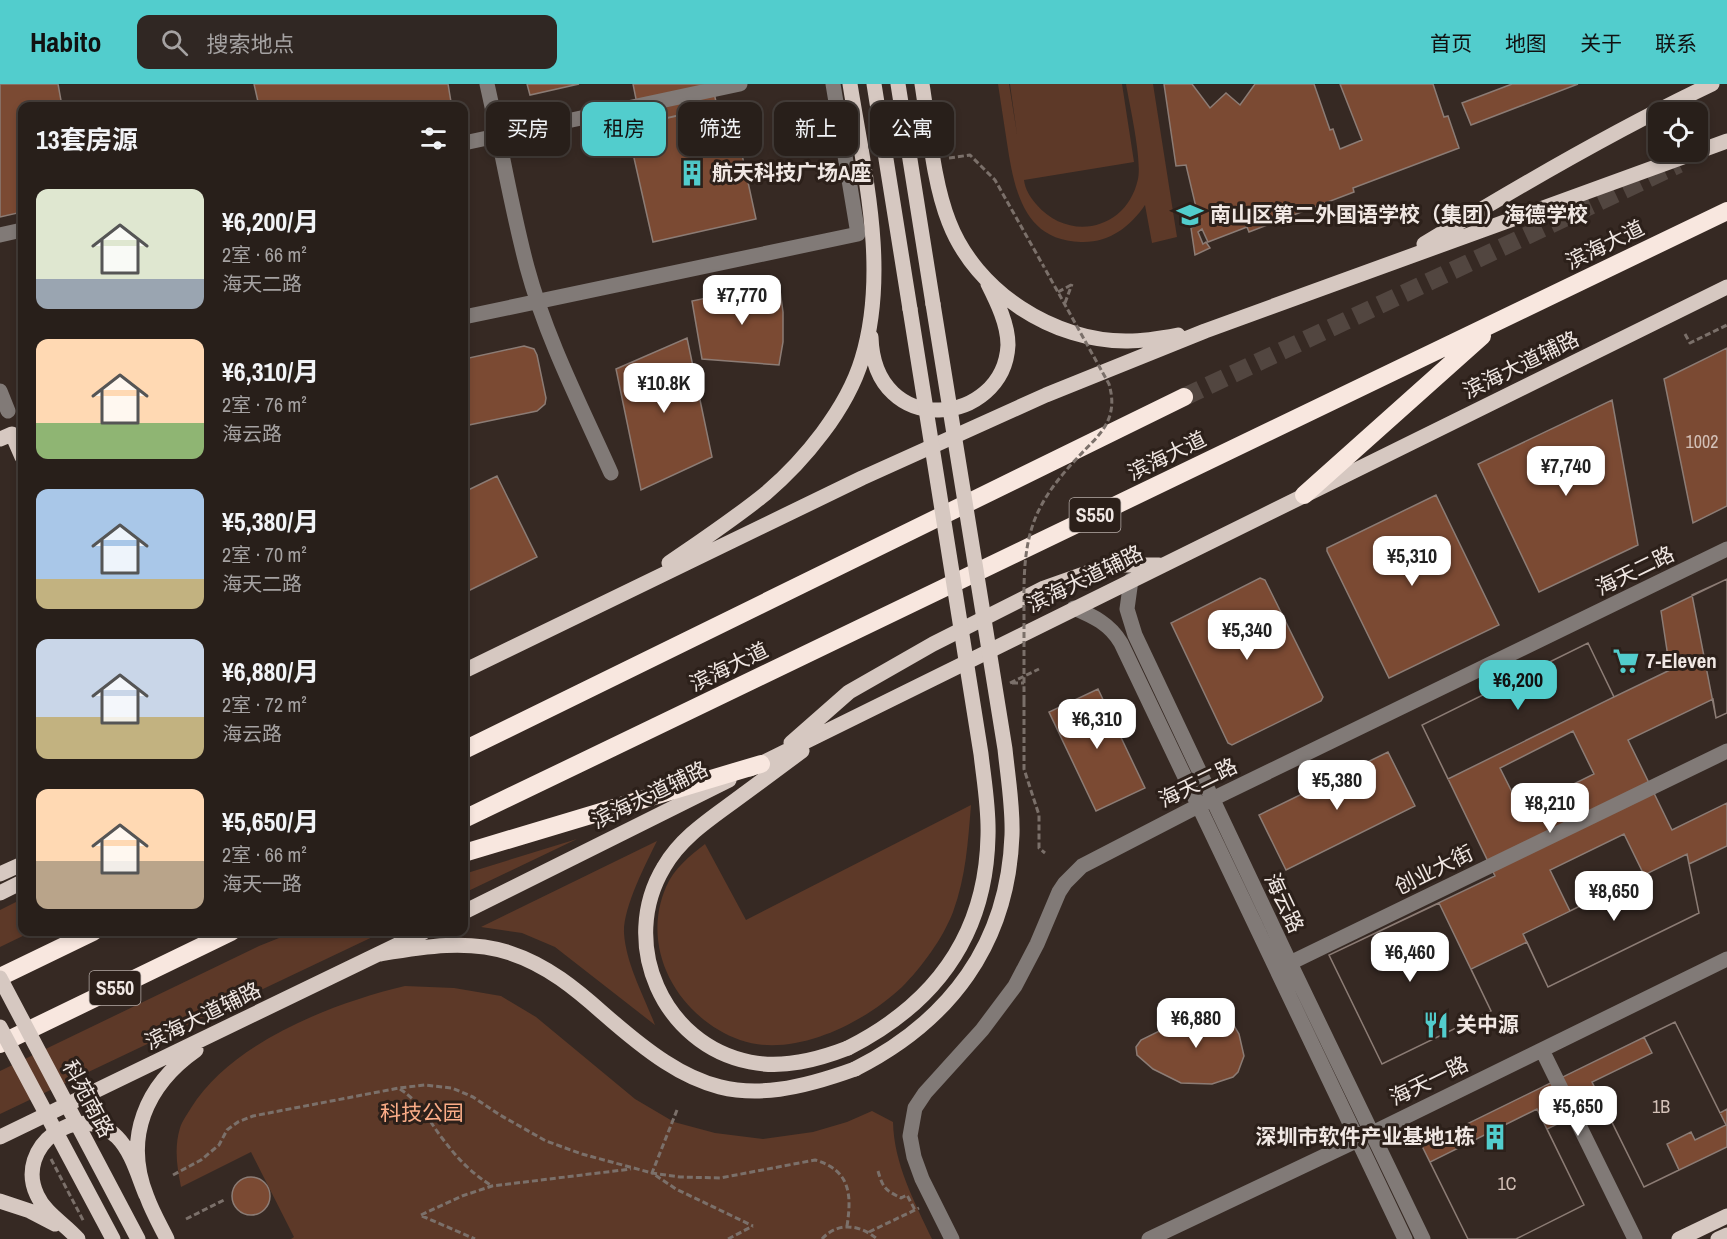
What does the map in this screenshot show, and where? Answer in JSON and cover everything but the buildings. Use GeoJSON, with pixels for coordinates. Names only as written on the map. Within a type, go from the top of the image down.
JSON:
{"type":"FeatureCollection","features":[{"type":"Feature","properties":{"kind":"highway","name":"滨海大道"},"geometry":{"type":"LineString","coordinates":[[468,817],[1727,211]]}},
{"type":"Feature","properties":{"kind":"highway"},"geometry":{"type":"LineString","coordinates":[[1304,495],[1498,322]]}},
{"type":"Feature","properties":{"kind":"highway","name":"滨海大道"},"geometry":{"type":"LineString","coordinates":[[468,748],[1184,397]]}},
{"type":"Feature","properties":{"kind":"highway"},"geometry":{"type":"LineString","coordinates":[[468,852],[768,760]]}},
{"type":"Feature","properties":{"kind":"highway"},"geometry":{"type":"LineString","coordinates":[[0,977],[84,936]]}},
{"type":"Feature","properties":{"kind":"highway","name":"S550"},"geometry":{"type":"LineString","coordinates":[[0,1044],[223,936]]}},
{"type":"Feature","properties":{"kind":"main road"},"geometry":{"type":"LineString","coordinates":[[632,589],[734,518],[766,493],[799,461],[826,427],[847,393],[862,360],[870,319],[873,274],[867,189],[850,84]]}},
{"type":"Feature","properties":{"kind":"main road"},"geometry":{"type":"LineString","coordinates":[[831,729],[702,825],[674,852],[654,886],[649,905],[646,944],[653,980],[661,997],[683,1025],[714,1049],[732,1058],[772,1065],[824,1057],[848,1048],[888,1026],[908,1011],[943,972],[969,929],[983,883],[987,856],[989,834],[981,754],[874,84]]}},
{"type":"Feature","properties":{"kind":"main road"},"geometry":{"type":"LineString","coordinates":[[380,954],[420,948],[474,946],[494,948],[526,959],[545,968],[572,987],[643,1048],[663,1062],[697,1081],[743,1092],[794,1088],[855,1069],[885,1053],[925,1024],[944,1006],[978,960],[989,937],[1005,888],[1010,861],[1011,805],[1006,758],[898,84]]}},
{"type":"Feature","properties":{"kind":"main road"},"geometry":{"type":"LineString","coordinates":[[922,84],[938,185],[945,212],[957,240],[993,286],[1039,319],[1083,335],[1127,341],[1205,331]]}},
{"type":"Feature","properties":{"kind":"main road"},"geometry":{"type":"LineString","coordinates":[[1398,260],[1502,196],[1712,84]]}},
{"type":"Feature","properties":{"kind":"main road"},"geometry":{"type":"LineString","coordinates":[[468,668],[956,435],[1046,395],[1205,331],[1727,141]]}},
{"type":"Feature","properties":{"kind":"main road"},"geometry":{"type":"LineString","coordinates":[[870,319],[873,358],[884,383],[892,394],[911,406],[925,410],[939,410],[971,402],[984,394],[994,383],[1006,359],[1008,344],[1003,319],[982,274]]}},
{"type":"Feature","properties":{"kind":"main road","name":"滨海大道辅路"},"geometry":{"type":"LineString","coordinates":[[468,910],[1074,608],[1727,287]]}},
{"type":"Feature","properties":{"kind":"main road"},"geometry":{"type":"LineString","coordinates":[[12,434],[18,448]]}},
{"type":"Feature","properties":{"kind":"main road"},"geometry":{"type":"LineString","coordinates":[[768,760],[849,692],[933,644],[1044,588],[1109,565],[1161,565]]}},
{"type":"Feature","properties":{"kind":"main road"},"geometry":{"type":"LineString","coordinates":[[0,874],[18,866]]}},
{"type":"Feature","properties":{"kind":"main road"},"geometry":{"type":"LineString","coordinates":[[0,893],[18,884]]}},
{"type":"Feature","properties":{"kind":"main road"},"geometry":{"type":"LineString","coordinates":[[71,942],[81,936]]}},
{"type":"Feature","properties":{"kind":"main road","name":"滨海大道辅路"},"geometry":{"type":"LineString","coordinates":[[0,1137],[416,936]]}},
{"type":"Feature","properties":{"kind":"main road","name":"科苑南路"},"geometry":{"type":"LineString","coordinates":[[0,977],[138,1239]]}},
{"type":"Feature","properties":{"kind":"main road","name":"科苑南路"},"geometry":{"type":"LineString","coordinates":[[0,1027],[113,1239]]}},
{"type":"Feature","properties":{"kind":"main road"},"geometry":{"type":"LineString","coordinates":[[146,1195],[137,1158],[137,1140],[146,1106],[158,1086],[172,1070],[227,1028]]}},
{"type":"Feature","properties":{"kind":"main road"},"geometry":{"type":"LineString","coordinates":[[80,1236],[45,1207],[34,1187],[32,1168],[36,1154],[55,1131],[68,1125],[89,1124],[112,1133],[127,1150],[167,1239]]}},
{"type":"Feature","properties":{"kind":"main road"},"geometry":{"type":"LineString","coordinates":[[0,1201],[30,1211],[80,1236]]}},
{"type":"Feature","properties":{"kind":"main road"},"geometry":{"type":"LineString","coordinates":[[1679,1239],[1727,1216]]}},
{"type":"Feature","properties":{"kind":"main road"},"geometry":{"type":"LineString","coordinates":[[1718,1239],[1727,1235]]}},
{"type":"Feature","properties":{"kind":"street"},"geometry":{"type":"LineString","coordinates":[[487,84],[491,102]]}},
{"type":"Feature","properties":{"kind":"street"},"geometry":{"type":"LineString","coordinates":[[570,120],[740,84]]}},
{"type":"Feature","properties":{"kind":"street"},"geometry":{"type":"LineString","coordinates":[[468,316],[858,234],[833,84]]}},
{"type":"Feature","properties":{"kind":"street"},"geometry":{"type":"LineString","coordinates":[[468,142],[486,138]]}},
{"type":"Feature","properties":{"kind":"street"},"geometry":{"type":"LineString","coordinates":[[502,156],[522,247],[538,301],[574,392],[611,473]]}},
{"type":"Feature","properties":{"kind":"street"},"geometry":{"type":"LineString","coordinates":[[0,235],[18,231]]}},
{"type":"Feature","properties":{"kind":"street"},"geometry":{"type":"LineString","coordinates":[[0,391],[8,411]]}},
{"type":"Feature","properties":{"kind":"street","name":"海天二路"},"geometry":{"type":"LineString","coordinates":[[952,1239],[922,1179],[911,1147],[910,1127],[915,1108],[919,1100],[982,1030],[1015,986],[1037,944],[1059,892],[1073,874],[1091,860],[1205,803],[1727,549]]}},
{"type":"Feature","properties":{"kind":"street","name":"海云路"},"geometry":{"type":"LineString","coordinates":[[1131,580],[1127,609],[1135,634],[1205,803],[1365,1136],[1423,1239]]}},
{"type":"Feature","properties":{"kind":"street","name":"海云路"},"geometry":{"type":"LineString","coordinates":[[1074,608],[1104,623],[1116,634],[1290,963],[1365,1136],[1405,1239]]}},
{"type":"Feature","properties":{"kind":"street","name":"创业大街"},"geometry":{"type":"LineString","coordinates":[[1290,963],[1727,751]]}},
{"type":"Feature","properties":{"kind":"street","name":"海天一路"},"geometry":{"type":"LineString","coordinates":[[1149,1239],[1727,959]]}},
{"type":"Feature","properties":{"kind":"street"},"geometry":{"type":"LineString","coordinates":[[1542,1050],[1635,1239]]}},
{"type":"Feature","properties":{"kind":"path"},"geometry":{"type":"LineString","coordinates":[[947,159],[970,154],[995,180],[1109,384],[1112,396],[1112,406],[1106,427],[1053,486],[1039,508],[1026,552],[1023,754],[1024,769],[1039,815],[1039,848],[1045,853]]}},
{"type":"Feature","properties":{"kind":"path"},"geometry":{"type":"LineString","coordinates":[[1058,292],[1072,285],[1065,303]]}},
{"type":"Feature","properties":{"kind":"path"},"geometry":{"type":"LineString","coordinates":[[1685,334],[1690,343],[1727,325]]}},
{"type":"Feature","properties":{"kind":"path"},"geometry":{"type":"LineString","coordinates":[[1024,683],[1010,683],[1039,669]]}},
{"type":"Feature","properties":{"kind":"path"},"geometry":{"type":"LineString","coordinates":[[173,1175],[201,1160],[219,1145],[227,1130],[238,1122],[253,1116],[424,1085],[452,1088],[473,1096],[500,1115],[546,1141],[582,1154],[652,1173],[680,1177],[720,1178],[814,1160],[829,1164],[839,1173],[847,1187],[850,1208],[847,1226]]}},
{"type":"Feature","properties":{"kind":"path"},"geometry":{"type":"LineString","coordinates":[[399,1088],[416,1100],[441,1137],[470,1172],[492,1186]]}},
{"type":"Feature","properties":{"kind":"path"},"geometry":{"type":"LineString","coordinates":[[652,1173],[677,1110]]}},
{"type":"Feature","properties":{"kind":"path"},"geometry":{"type":"LineString","coordinates":[[50,1158],[80,1236]]}},
{"type":"Feature","properties":{"kind":"path"},"geometry":{"type":"LineString","coordinates":[[475,1239],[421,1215],[462,1196],[492,1186],[635,1169]]}},
{"type":"Feature","properties":{"kind":"path"},"geometry":{"type":"LineString","coordinates":[[878,1171],[882,1186],[901,1198],[907,1195],[915,1210]]}},
{"type":"Feature","properties":{"kind":"path"},"geometry":{"type":"LineString","coordinates":[[652,1173],[676,1189],[753,1226],[728,1239]]}},
{"type":"Feature","properties":{"kind":"path"},"geometry":{"type":"LineString","coordinates":[[186,1219],[224,1200]]}},
{"type":"Feature","properties":{"kind":"path"},"geometry":{"type":"LineString","coordinates":[[869,1232],[904,1215]]}},
{"type":"Feature","properties":{"kind":"path"},"geometry":{"type":"LineString","coordinates":[[822,1239],[836,1229],[847,1226],[858,1227],[877,1239]]}},
{"type":"Feature","properties":{"kind":"green space"},"geometry":{"type":"Polygon","coordinates":[[[998,84],[1009,84],[1017,134],[1010,84],[1122,84],[1134,162],[1024,180],[1032,199],[1049,216],[1064,224],[1080,227],[1110,220],[1122,210],[1132,196],[1139,170],[1126,84],[1153,84],[1177,237],[1152,243],[1145,205],[1126,227],[1110,237],[1091,242],[1061,239],[1046,232],[1034,222],[1018,194],[1013,177],[998,84]]]}},
{"type":"Feature","properties":{"kind":"green space"},"geometry":{"type":"Polygon","coordinates":[[[971,805],[964,872],[953,912],[944,932],[931,952],[902,987],[848,1025],[805,1041],[782,1045],[761,1045],[740,1040],[718,1030],[699,1016],[683,999],[670,979],[661,957],[658,934],[659,911],[666,887],[673,874],[705,844],[746,920],[971,805]]]}},
{"type":"Feature","properties":{"kind":"green space"},"geometry":{"type":"Polygon","coordinates":[[[577,839],[468,891],[468,873],[577,839]]]}},
{"type":"Feature","properties":{"kind":"green space"},"geometry":{"type":"Polygon","coordinates":[[[657,841],[631,899],[624,933],[632,968],[655,1025],[555,947],[522,933],[481,927],[657,841]]]}},
{"type":"Feature","properties":{"kind":"green space"},"geometry":{"type":"Polygon","coordinates":[[[18,901],[18,936],[23,936],[0,947],[0,910],[18,901]]]}},
{"type":"Feature","properties":{"kind":"green space"},"geometry":{"type":"Polygon","coordinates":[[[284,936],[375,936],[0,1114],[0,1071],[284,936]]]}},
{"type":"Feature","properties":{"kind":"green space","name":"科技公园"},"geometry":{"type":"Polygon","coordinates":[[[405,986],[454,988],[501,996],[536,1017],[635,1099],[674,1122],[715,1133],[763,1139],[813,1132],[847,1122],[872,1111],[893,1122],[894,1138],[901,1167],[932,1239],[291,1239],[294,1237],[251,1152],[181,1187],[177,1150],[181,1125],[209,1085],[232,1063],[286,1029],[316,1015],[377,993],[405,986]]]}},
{"type":"Feature","properties":{"kind":"tunnel"},"geometry":{"type":"LineString","coordinates":[[1184,397],[1679,164]]}},
{"type":"Feature","properties":{"kind":"place","name":"航天科技广场A座"},"geometry":{"type":"Point","coordinates":[692,173]}},
{"type":"Feature","properties":{"kind":"place","name":"南山区第二外国语学校（集团）海德学校"},"geometry":{"type":"Point","coordinates":[1190,215]}},
{"type":"Feature","properties":{"kind":"place","name":"7-Eleven"},"geometry":{"type":"Point","coordinates":[1626,661]}},
{"type":"Feature","properties":{"kind":"place","name":"关中源"},"geometry":{"type":"Point","coordinates":[1436,1025]}},
{"type":"Feature","properties":{"kind":"place","name":"深圳市软件产业基地1栋"},"geometry":{"type":"Point","coordinates":[1495,1137]}}]}
